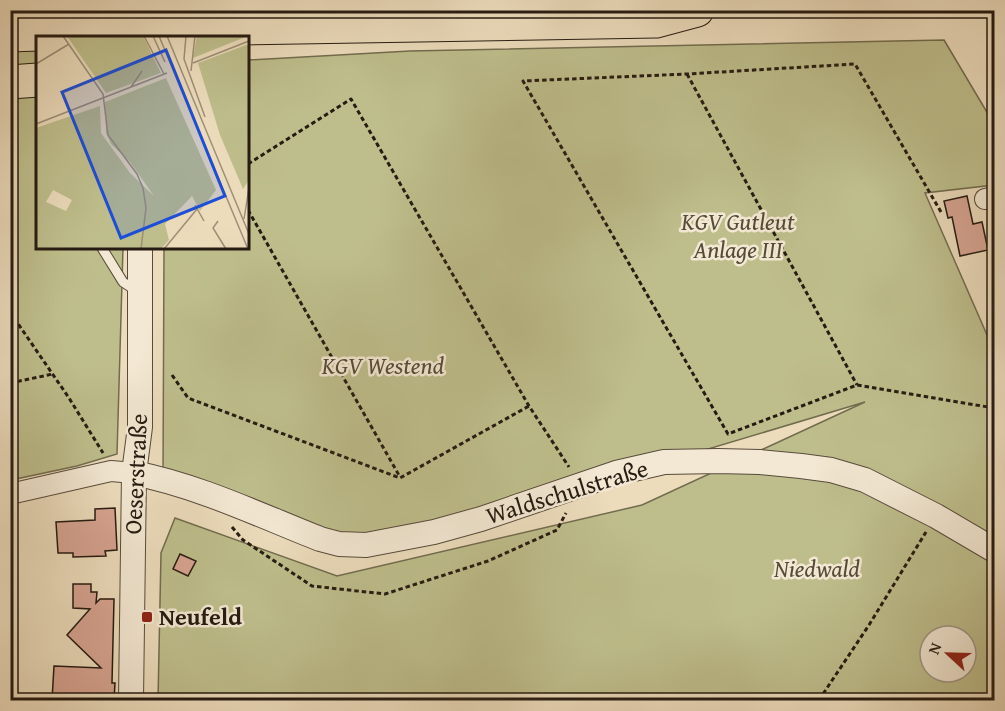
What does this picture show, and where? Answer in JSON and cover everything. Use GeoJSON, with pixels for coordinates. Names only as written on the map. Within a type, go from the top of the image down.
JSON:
{"type":"FeatureCollection","features":[{"type":"Feature","properties":{"kind":"highway"},"geometry":{"type":"LineString","coordinates":[[10,35],[183,29],[656,21],[697,10]]}},
{"type":"Feature","properties":{"kind":"highway"},"geometry":{"type":"LineString","coordinates":[[10,82],[36,80]]}},
{"type":"Feature","properties":{"kind":"street","name":"Oeserstraße"},"geometry":{"type":"LineString","coordinates":[[131,700],[123,472],[140,427],[140,249]]}},
{"type":"Feature","properties":{"kind":"street","name":"Waldschulstraße"},"geometry":{"type":"LineString","coordinates":[[123,472],[160,478],[320,539],[366,545],[434,532],[481,519],[616,473],[664,462],[760,462],[831,470],[864,480],[936,516],[994,550]]}},
{"type":"Feature","properties":{"kind":"street"},"geometry":{"type":"LineString","coordinates":[[10,494],[123,472]]}},
{"type":"Feature","properties":{"kind":"lane"},"geometry":{"type":"LineString","coordinates":[[103,249],[123,282],[140,293]]}},
{"type":"Feature","properties":{"kind":"path"},"geometry":{"type":"LineString","coordinates":[[941,212],[855,64],[523,81],[728,434],[857,385],[994,408]]}},
{"type":"Feature","properties":{"kind":"path"},"geometry":{"type":"LineString","coordinates":[[687,74],[857,385]]}},
{"type":"Feature","properties":{"kind":"path"},"geometry":{"type":"LineString","coordinates":[[249,163],[351,99],[529,406],[579,485]]}},
{"type":"Feature","properties":{"kind":"path"},"geometry":{"type":"LineString","coordinates":[[249,212],[400,478]]}},
{"type":"Feature","properties":{"kind":"path"},"geometry":{"type":"LineString","coordinates":[[10,312],[53,374],[99,448],[123,472]]}},
{"type":"Feature","properties":{"kind":"path"},"geometry":{"type":"LineString","coordinates":[[10,383],[53,374]]}},
{"type":"Feature","properties":{"kind":"path"},"geometry":{"type":"LineString","coordinates":[[172,375],[188,398],[400,478],[529,406]]}},
{"type":"Feature","properties":{"kind":"path"},"geometry":{"type":"LineString","coordinates":[[819,700],[869,625],[936,516]]}},
{"type":"Feature","properties":{"kind":"green space"},"geometry":{"type":"Polygon","coordinates":[[[944,40],[994,124],[994,185],[925,193],[994,351],[994,700],[158,700],[161,553],[175,518],[337,576],[642,505],[865,402],[648,467],[426,543],[350,547],[163,478],[164,249],[249,249],[249,60],[410,51],[944,40]]]}},
{"type":"Feature","properties":{"kind":"green space"},"geometry":{"type":"Polygon","coordinates":[[[36,44],[36,73],[11,75],[11,46],[36,44]]]}},
{"type":"Feature","properties":{"kind":"green space"},"geometry":{"type":"Polygon","coordinates":[[[36,90],[36,249],[123,249],[117,454],[77,466],[11,480],[11,92],[36,90]]]}},
{"type":"Feature","properties":{"kind":"building"},"geometry":{"type":"Polygon","coordinates":[[[967,196],[973,224],[982,222],[988,250],[960,256],[952,217],[948,218],[944,201],[967,196]]]}},
{"type":"Feature","properties":{"kind":"building"},"geometry":{"type":"Polygon","coordinates":[[[115,508],[117,550],[105,551],[106,556],[73,557],[73,553],[58,553],[56,522],[95,520],[95,509],[115,508]]]}},
{"type":"Feature","properties":{"kind":"building"},"geometry":{"type":"Polygon","coordinates":[[[180,554],[196,561],[188,576],[173,569],[180,554]]]}},
{"type":"Feature","properties":{"kind":"building"},"geometry":{"type":"Polygon","coordinates":[[[73,584],[91,584],[91,592],[97,592],[96,603],[100,599],[114,599],[112,683],[115,683],[114,700],[52,700],[54,666],[101,668],[67,635],[90,609],[73,608],[73,584]]]}},
{"type":"Feature","properties":{"kind":"tunnel"},"geometry":{"type":"LineString","coordinates":[[140,10],[140,36]]}},
{"type":"Feature","properties":{"kind":"place","name":"Neufeld"},"geometry":{"type":"Point","coordinates":[147,617]}},
{"type":"Feature","properties":{"kind":"park label","name":"KGV Gutleut Anlage III"},"geometry":{"type":"Point","coordinates":[738,236]}},
{"type":"Feature","properties":{"kind":"park label","name":"KGV Westend"},"geometry":{"type":"Point","coordinates":[383,366]}},
{"type":"Feature","properties":{"kind":"park label","name":"Niedwald"},"geometry":{"type":"Point","coordinates":[817,569]}}]}
